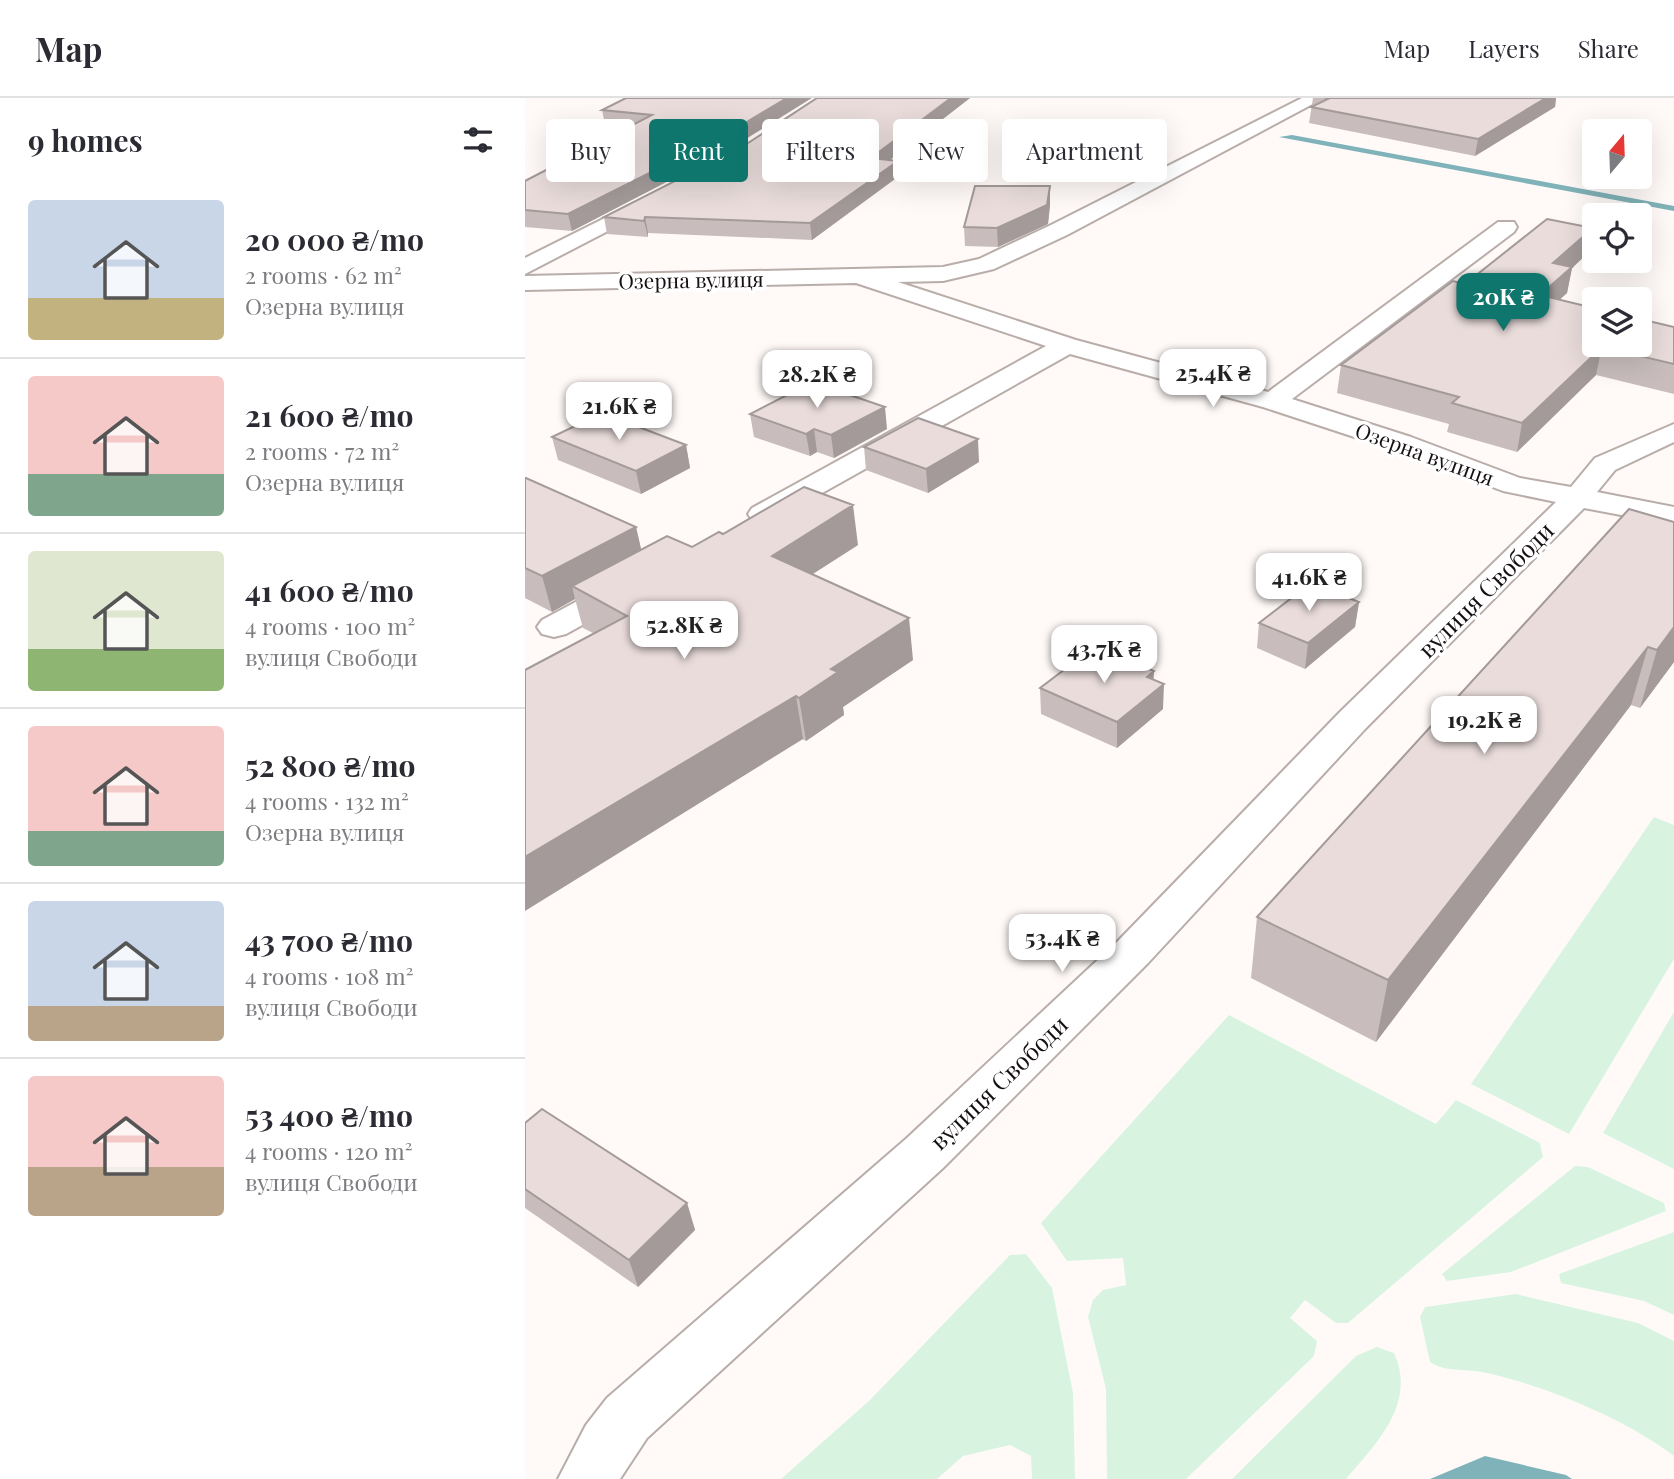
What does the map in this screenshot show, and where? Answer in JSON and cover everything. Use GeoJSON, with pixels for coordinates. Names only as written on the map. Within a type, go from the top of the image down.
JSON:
{"type":"FeatureCollection","features":[{"type":"Feature","properties":{"kind":"street","name":"Озерна вулиця"},"geometry":{"type":"LineString","coordinates":[[525,283],[943,274],[986,264],[1059,230],[1315,98]]}},
{"type":"Feature","properties":{"kind":"street"},"geometry":{"type":"LineString","coordinates":[[525,267],[666,193]]}},
{"type":"Feature","properties":{"kind":"street"},"geometry":{"type":"LineString","coordinates":[[1272,401],[1506,227]]}},
{"type":"Feature","properties":{"kind":"street","name":"Озерна вулиця"},"geometry":{"type":"LineString","coordinates":[[858,276],[1067,345],[1272,401],[1401,443],[1513,485],[1674,516]]}},
{"type":"Feature","properties":{"kind":"street"},"geometry":{"type":"LineString","coordinates":[[743,525],[1067,345]]}},
{"type":"Feature","properties":{"kind":"street","name":"вулиця Свободи"},"geometry":{"type":"LineString","coordinates":[[588,1479],[607,1445],[627,1418],[925,1153],[1074,1009],[1133,951],[1353,720],[1579,496],[1605,464],[1674,432]]}},
{"type":"Feature","properties":{"kind":"street"},"geometry":{"type":"LineString","coordinates":[[554,627],[648,576]]}},
{"type":"Feature","properties":{"kind":"green space"},"geometry":{"type":"Polygon","coordinates":[[[1654,817],[1674,825],[1674,959],[1569,1134],[1471,1084],[1654,817]]]}},
{"type":"Feature","properties":{"kind":"green space"},"geometry":{"type":"Polygon","coordinates":[[[1674,1012],[1674,1169],[1603,1133],[1674,1012]]]}},
{"type":"Feature","properties":{"kind":"green space"},"geometry":{"type":"Polygon","coordinates":[[[1229,1015],[1436,1124],[1456,1100],[1540,1143],[1543,1157],[1348,1323],[1336,1323],[1305,1300],[1290,1318],[1317,1341],[1314,1356],[1186,1479],[1107,1479],[1106,1389],[1088,1317],[1093,1300],[1103,1290],[1126,1285],[1123,1258],[1067,1261],[1041,1223],[1229,1015]]]}},
{"type":"Feature","properties":{"kind":"green space"},"geometry":{"type":"Polygon","coordinates":[[[1575,1166],[1588,1167],[1664,1203],[1666,1211],[1511,1272],[1447,1281],[1442,1274],[1575,1166]]]}},
{"type":"Feature","properties":{"kind":"green space"},"geometry":{"type":"Polygon","coordinates":[[[1674,1232],[1674,1315],[1644,1301],[1561,1283],[1559,1274],[1674,1232]]]}},
{"type":"Feature","properties":{"kind":"green space"},"geometry":{"type":"Polygon","coordinates":[[[1026,1254],[1052,1288],[1073,1393],[1075,1479],[1032,1479],[1031,1456],[1010,1445],[963,1456],[937,1479],[781,1479],[870,1400],[1010,1255],[1026,1254]]]}},
{"type":"Feature","properties":{"kind":"green space"},"geometry":{"type":"Polygon","coordinates":[[[1516,1294],[1638,1323],[1674,1341],[1674,1456],[1633,1429],[1559,1395],[1510,1379],[1443,1368],[1430,1362],[1420,1317],[1425,1307],[1516,1294]]]}},
{"type":"Feature","properties":{"kind":"green space"},"geometry":{"type":"Polygon","coordinates":[[[1377,1347],[1394,1353],[1400,1371],[1401,1389],[1397,1405],[1381,1436],[1346,1479],[1232,1479],[1356,1356],[1377,1347]]]}},
{"type":"Feature","properties":{"kind":"water"},"geometry":{"type":"Polygon","coordinates":[[[1292,135],[1674,206],[1674,211],[1652,207],[1652,203],[1631,203],[1279,137],[1292,135]]]}},
{"type":"Feature","properties":{"kind":"water"},"geometry":{"type":"Polygon","coordinates":[[[1485,1456],[1566,1475],[1572,1479],[1430,1479],[1485,1456]]]}},
{"type":"Feature","properties":{"kind":"building"},"geometry":{"type":"Polygon","coordinates":[[[626,98],[787,98],[748,121],[748,119],[649,119],[649,173],[635,180],[635,124],[652,115],[602,110],[626,98]]]}},
{"type":"Feature","properties":{"kind":"building"},"geometry":{"type":"Polygon","coordinates":[[[817,98],[951,98],[923,119],[893,119],[893,142],[879,152],[879,119],[785,119],[817,98]]]}},
{"type":"Feature","properties":{"kind":"building"},"geometry":{"type":"Polygon","coordinates":[[[1325,98],[1546,98],[1478,139],[1311,107],[1328,99],[1325,98]]]}},
{"type":"Feature","properties":{"kind":"building"},"geometry":{"type":"Polygon","coordinates":[[[762,134],[762,182],[868,182],[810,223],[645,217],[644,221],[604,217],[673,182],[748,182],[748,143],[762,134]]]}},
{"type":"Feature","properties":{"kind":"building"},"geometry":{"type":"Polygon","coordinates":[[[879,159],[893,160],[893,165],[879,174],[879,159]]]}},
{"type":"Feature","properties":{"kind":"building"},"geometry":{"type":"Polygon","coordinates":[[[546,170],[546,182],[632,182],[568,214],[525,210],[525,181],[546,170]]]}},
{"type":"Feature","properties":{"kind":"building"},"geometry":{"type":"Polygon","coordinates":[[[975,186],[1050,186],[1047,205],[997,228],[964,227],[975,186]]]}},
{"type":"Feature","properties":{"kind":"building"},"geometry":{"type":"Polygon","coordinates":[[[1547,219],[1582,226],[1582,238],[1553,263],[1572,267],[1540,295],[1582,305],[1582,357],[1591,357],[1522,423],[1452,403],[1459,397],[1341,365],[1453,281],[1465,284],[1547,219]]]}},
{"type":"Feature","properties":{"kind":"building"},"geometry":{"type":"Polygon","coordinates":[[[1652,322],[1674,327],[1674,364],[1644,357],[1652,357],[1652,322]]]}},
{"type":"Feature","properties":{"kind":"building"},"geometry":{"type":"Polygon","coordinates":[[[812,382],[885,407],[831,435],[814,429],[806,434],[750,414],[812,382]]]}},
{"type":"Feature","properties":{"kind":"building"},"geometry":{"type":"Polygon","coordinates":[[[602,413],[686,445],[636,471],[552,437],[602,413]]]}},
{"type":"Feature","properties":{"kind":"building"},"geometry":{"type":"Polygon","coordinates":[[[918,418],[978,439],[926,469],[864,447],[918,418]]]}},
{"type":"Feature","properties":{"kind":"building"},"geometry":{"type":"Polygon","coordinates":[[[525,478],[636,527],[542,576],[525,568],[525,478]]]}},
{"type":"Feature","properties":{"kind":"building"},"geometry":{"type":"Polygon","coordinates":[[[804,487],[853,505],[772,556],[909,618],[831,669],[838,672],[799,698],[796,696],[525,857],[525,670],[627,616],[572,586],[667,536],[692,547],[719,532],[723,534],[804,487]]]}},
{"type":"Feature","properties":{"kind":"building"},"geometry":{"type":"Polygon","coordinates":[[[1629,509],[1674,522],[1674,627],[1657,650],[1648,647],[1388,980],[1257,917],[1629,509]]]}},
{"type":"Feature","properties":{"kind":"building"},"geometry":{"type":"Polygon","coordinates":[[[1311,583],[1359,602],[1308,643],[1259,623],[1311,583]]]}},
{"type":"Feature","properties":{"kind":"building"},"geometry":{"type":"Polygon","coordinates":[[[1089,651],[1105,658],[1111,653],[1154,671],[1147,677],[1164,684],[1117,722],[1040,688],[1089,651]]]}},
{"type":"Feature","properties":{"kind":"building"},"geometry":{"type":"Polygon","coordinates":[[[542,1109],[687,1203],[629,1260],[525,1189],[525,1123],[542,1109]]]}}]}
